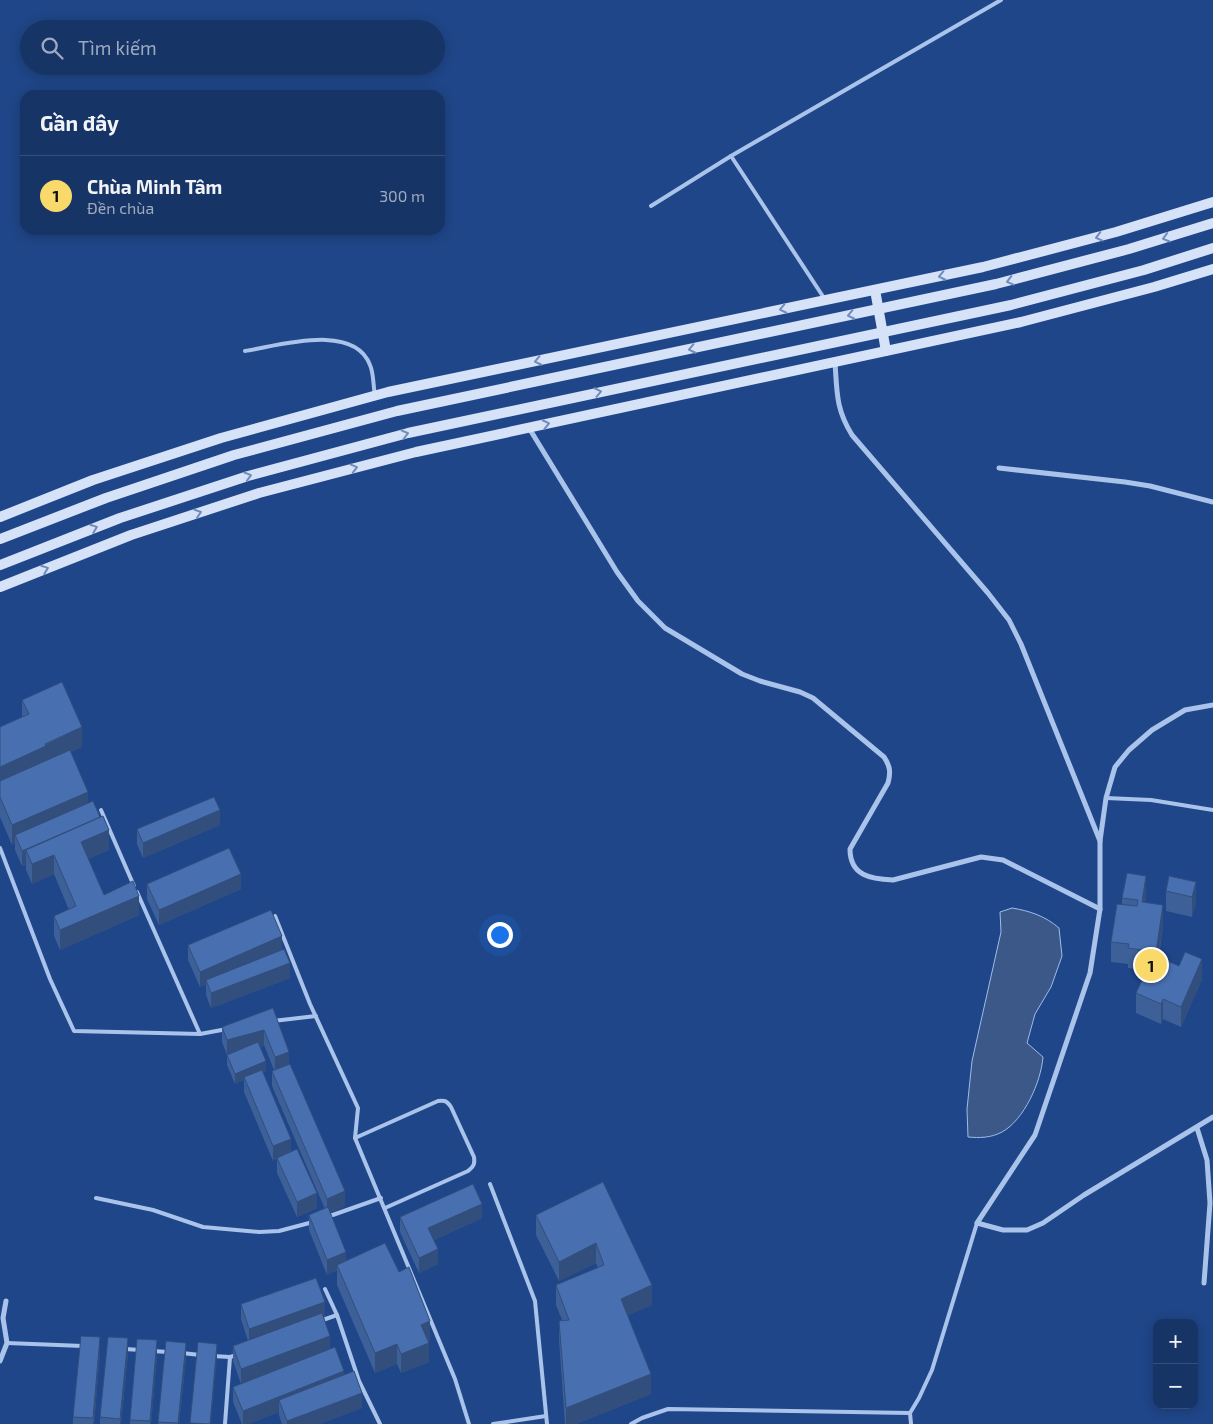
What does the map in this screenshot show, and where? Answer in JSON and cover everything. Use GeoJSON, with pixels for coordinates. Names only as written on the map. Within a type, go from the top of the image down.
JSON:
{"type":"FeatureCollection","features":[{"type":"Feature","properties":{"kind":"main road"},"geometry":{"type":"LineString","coordinates":[[0,517],[93,480],[221,438],[375,396],[983,267],[1116,232],[1213,202]]}},
{"type":"Feature","properties":{"kind":"main road"},"geometry":{"type":"LineString","coordinates":[[0,539],[106,498],[234,456],[397,411],[996,284],[1129,249],[1213,223]]}},
{"type":"Feature","properties":{"kind":"main road"},"geometry":{"type":"LineString","coordinates":[[0,565],[120,518],[248,476],[408,433],[1011,305],[1144,270],[1213,248]]}},
{"type":"Feature","properties":{"kind":"main road"},"geometry":{"type":"LineString","coordinates":[[0,587],[131,535],[259,493],[416,452],[1031,319],[1154,287],[1213,269]]}},
{"type":"Feature","properties":{"kind":"main road"},"geometry":{"type":"LineString","coordinates":[[875,290],[886,351]]}},
{"type":"Feature","properties":{"kind":"street"},"geometry":{"type":"LineString","coordinates":[[835,362],[837,402],[843,420],[852,435],[988,593],[1008,620],[1033,672],[1100,841]]}},
{"type":"Feature","properties":{"kind":"street"},"geometry":{"type":"LineString","coordinates":[[529,428],[617,572],[638,601],[665,628],[742,674],[800,692],[813,698],[884,757],[889,765],[888,783],[850,849],[850,860],[856,869],[865,876],[878,880],[893,880],[981,858],[992,858],[1003,860],[1100,909]]}},
{"type":"Feature","properties":{"kind":"street"},"geometry":{"type":"LineString","coordinates":[[999,468],[1126,482],[1213,502]]}},
{"type":"Feature","properties":{"kind":"street"},"geometry":{"type":"LineString","coordinates":[[1213,705],[1185,710],[1152,730],[1129,750],[1115,767],[1106,798],[1100,841],[1100,909],[1090,973],[1035,1135],[977,1223],[1003,1230],[1027,1230],[1043,1223],[1084,1195],[1213,1117]]}},
{"type":"Feature","properties":{"kind":"street"},"geometry":{"type":"LineString","coordinates":[[1197,1128],[1207,1160],[1210,1203],[1204,1283]]}},
{"type":"Feature","properties":{"kind":"street"},"geometry":{"type":"LineString","coordinates":[[0,1361],[8,1343],[3,1318],[6,1302]]}},
{"type":"Feature","properties":{"kind":"lane"},"geometry":{"type":"LineString","coordinates":[[651,206],[730,156],[1001,0]]}},
{"type":"Feature","properties":{"kind":"lane"},"geometry":{"type":"LineString","coordinates":[[730,156],[825,300]]}},
{"type":"Feature","properties":{"kind":"lane"},"geometry":{"type":"LineString","coordinates":[[245,351],[300,342],[343,341],[353,345],[371,366],[375,396]]}},
{"type":"Feature","properties":{"kind":"lane"},"geometry":{"type":"LineString","coordinates":[[1106,798],[1151,800],[1213,810]]}},
{"type":"Feature","properties":{"kind":"lane"},"geometry":{"type":"LineString","coordinates":[[101,810],[200,1034]]}},
{"type":"Feature","properties":{"kind":"lane"},"geometry":{"type":"LineString","coordinates":[[0,848],[50,980],[74,1031],[200,1034],[229,1029]]}},
{"type":"Feature","properties":{"kind":"lane"},"geometry":{"type":"LineString","coordinates":[[275,916],[316,1016],[358,1108],[355,1138],[455,1380],[469,1424]]}},
{"type":"Feature","properties":{"kind":"lane"},"geometry":{"type":"LineString","coordinates":[[267,1022],[316,1016]]}},
{"type":"Feature","properties":{"kind":"lane"},"geometry":{"type":"LineString","coordinates":[[355,1138],[438,1100],[444,1100],[451,1107],[474,1156],[474,1167],[468,1171],[385,1208]]}},
{"type":"Feature","properties":{"kind":"lane"},"geometry":{"type":"LineString","coordinates":[[490,1184],[535,1301],[546,1424]]}},
{"type":"Feature","properties":{"kind":"lane"},"geometry":{"type":"LineString","coordinates":[[96,1198],[153,1210],[203,1227],[259,1232],[279,1231],[309,1223],[380,1198]]}},
{"type":"Feature","properties":{"kind":"lane"},"geometry":{"type":"LineString","coordinates":[[910,1424],[910,1413],[932,1370],[977,1223]]}},
{"type":"Feature","properties":{"kind":"lane"},"geometry":{"type":"LineString","coordinates":[[325,1289],[337,1315],[359,1381],[380,1424]]}},
{"type":"Feature","properties":{"kind":"lane"},"geometry":{"type":"LineString","coordinates":[[319,1322],[337,1315]]}},
{"type":"Feature","properties":{"kind":"lane"},"geometry":{"type":"LineString","coordinates":[[8,1343],[90,1346]]}},
{"type":"Feature","properties":{"kind":"lane"},"geometry":{"type":"LineString","coordinates":[[118,1348],[230,1357],[239,1354]]}},
{"type":"Feature","properties":{"kind":"lane"},"geometry":{"type":"LineString","coordinates":[[225,1424],[230,1357]]}},
{"type":"Feature","properties":{"kind":"lane"},"geometry":{"type":"LineString","coordinates":[[631,1424],[668,1409],[910,1413]]}},
{"type":"Feature","properties":{"kind":"lane"},"geometry":{"type":"LineString","coordinates":[[493,1424],[546,1416]]}},
{"type":"Feature","properties":{"kind":"water"},"geometry":{"type":"Polygon","coordinates":[[[1012,908],[1037,915],[1059,928],[1062,956],[1051,987],[1035,1014],[1027,1043],[1043,1057],[1042,1067],[1030,1099],[1024,1110],[1010,1126],[994,1135],[968,1137],[967,1109],[972,1061],[1001,932],[1000,912],[1012,908]]]}},
{"type":"Feature","properties":{"kind":"building"},"geometry":{"type":"Polygon","coordinates":[[[62,682],[82,727],[0,767],[0,727],[29,714],[22,700],[62,682]]]}},
{"type":"Feature","properties":{"kind":"building"},"geometry":{"type":"Polygon","coordinates":[[[70,750],[88,792],[12,825],[0,797],[0,781],[70,750]]]}},
{"type":"Feature","properties":{"kind":"building"},"geometry":{"type":"Polygon","coordinates":[[[214,797],[220,810],[143,843],[137,829],[214,797]]]}},
{"type":"Feature","properties":{"kind":"building"},"geometry":{"type":"Polygon","coordinates":[[[93,801],[100,817],[22,851],[15,835],[93,801]]]}},
{"type":"Feature","properties":{"kind":"building"},"geometry":{"type":"Polygon","coordinates":[[[103,816],[109,830],[81,842],[104,895],[133,881],[139,896],[60,930],[54,916],[76,906],[54,855],[32,864],[26,850],[103,816]]]}},
{"type":"Feature","properties":{"kind":"building"},"geometry":{"type":"Polygon","coordinates":[[[229,848],[241,874],[159,910],[147,884],[229,848]]]}},
{"type":"Feature","properties":{"kind":"building"},"geometry":{"type":"Polygon","coordinates":[[[1127,873],[1146,876],[1142,902],[1163,905],[1156,952],[1128,948],[1129,944],[1111,942],[1117,904],[1137,906],[1138,900],[1122,898],[1127,873]]]}},
{"type":"Feature","properties":{"kind":"building"},"geometry":{"type":"Polygon","coordinates":[[[1169,876],[1196,882],[1192,897],[1166,891],[1169,876]]]}},
{"type":"Feature","properties":{"kind":"building"},"geometry":{"type":"Polygon","coordinates":[[[271,910],[282,936],[200,972],[188,945],[271,910]]]}},
{"type":"Feature","properties":{"kind":"building"},"geometry":{"type":"Polygon","coordinates":[[[284,949],[290,963],[211,993],[206,980],[284,949]]]}},
{"type":"Feature","properties":{"kind":"building"},"geometry":{"type":"Polygon","coordinates":[[[1185,952],[1202,959],[1181,1007],[1163,999],[1161,1004],[1136,993],[1154,955],[1179,966],[1185,952]]]}},
{"type":"Feature","properties":{"kind":"building"},"geometry":{"type":"Polygon","coordinates":[[[273,1008],[289,1052],[275,1057],[264,1030],[227,1040],[222,1027],[273,1008]]]}},
{"type":"Feature","properties":{"kind":"building"},"geometry":{"type":"Polygon","coordinates":[[[258,1042],[266,1061],[235,1074],[227,1055],[258,1042]]]}},
{"type":"Feature","properties":{"kind":"building"},"geometry":{"type":"Polygon","coordinates":[[[290,1064],[345,1191],[327,1199],[272,1071],[290,1064]]]}},
{"type":"Feature","properties":{"kind":"building"},"geometry":{"type":"Polygon","coordinates":[[[262,1070],[291,1139],[273,1146],[244,1077],[262,1070]]]}},
{"type":"Feature","properties":{"kind":"building"},"geometry":{"type":"Polygon","coordinates":[[[297,1149],[317,1193],[297,1202],[277,1158],[297,1149]]]}},
{"type":"Feature","properties":{"kind":"building"},"geometry":{"type":"Polygon","coordinates":[[[603,1182],[652,1285],[621,1299],[651,1374],[566,1408],[559,1321],[569,1320],[556,1285],[604,1265],[596,1243],[559,1262],[536,1215],[603,1182]]]}},
{"type":"Feature","properties":{"kind":"building"},"geometry":{"type":"Polygon","coordinates":[[[473,1184],[482,1204],[428,1228],[438,1249],[419,1258],[400,1217],[473,1184]]]}},
{"type":"Feature","properties":{"kind":"building"},"geometry":{"type":"Polygon","coordinates":[[[328,1207],[346,1252],[327,1260],[309,1215],[328,1207]]]}},
{"type":"Feature","properties":{"kind":"building"},"geometry":{"type":"Polygon","coordinates":[[[385,1243],[399,1272],[409,1267],[430,1321],[421,1325],[429,1343],[401,1354],[397,1344],[375,1353],[337,1265],[385,1243]]]}},
{"type":"Feature","properties":{"kind":"building"},"geometry":{"type":"Polygon","coordinates":[[[316,1278],[325,1302],[249,1329],[241,1304],[316,1278]]]}},
{"type":"Feature","properties":{"kind":"building"},"geometry":{"type":"Polygon","coordinates":[[[322,1313],[330,1336],[241,1369],[233,1346],[322,1313]]]}},
{"type":"Feature","properties":{"kind":"building"},"geometry":{"type":"Polygon","coordinates":[[[81,1336],[100,1337],[93,1418],[73,1417],[81,1336]]]}},
{"type":"Feature","properties":{"kind":"building"},"geometry":{"type":"Polygon","coordinates":[[[108,1337],[128,1338],[120,1419],[100,1417],[108,1337]]]}},
{"type":"Feature","properties":{"kind":"building"},"geometry":{"type":"Polygon","coordinates":[[[137,1339],[157,1340],[150,1421],[130,1420],[137,1339]]]}},
{"type":"Feature","properties":{"kind":"building"},"geometry":{"type":"Polygon","coordinates":[[[166,1341],[186,1343],[178,1423],[158,1422],[166,1341]]]}},
{"type":"Feature","properties":{"kind":"building"},"geometry":{"type":"Polygon","coordinates":[[[198,1342],[217,1344],[210,1424],[190,1423],[198,1342]]]}},
{"type":"Feature","properties":{"kind":"building"},"geometry":{"type":"Polygon","coordinates":[[[335,1347],[344,1371],[243,1411],[233,1387],[335,1347]]]}},
{"type":"Feature","properties":{"kind":"building"},"geometry":{"type":"Polygon","coordinates":[[[354,1371],[362,1393],[287,1421],[279,1400],[354,1371]]]}},
{"type":"Feature","properties":{"kind":"place","name":"Chùa Minh Tâm"},"geometry":{"type":"Point","coordinates":[1151,965]}}]}
